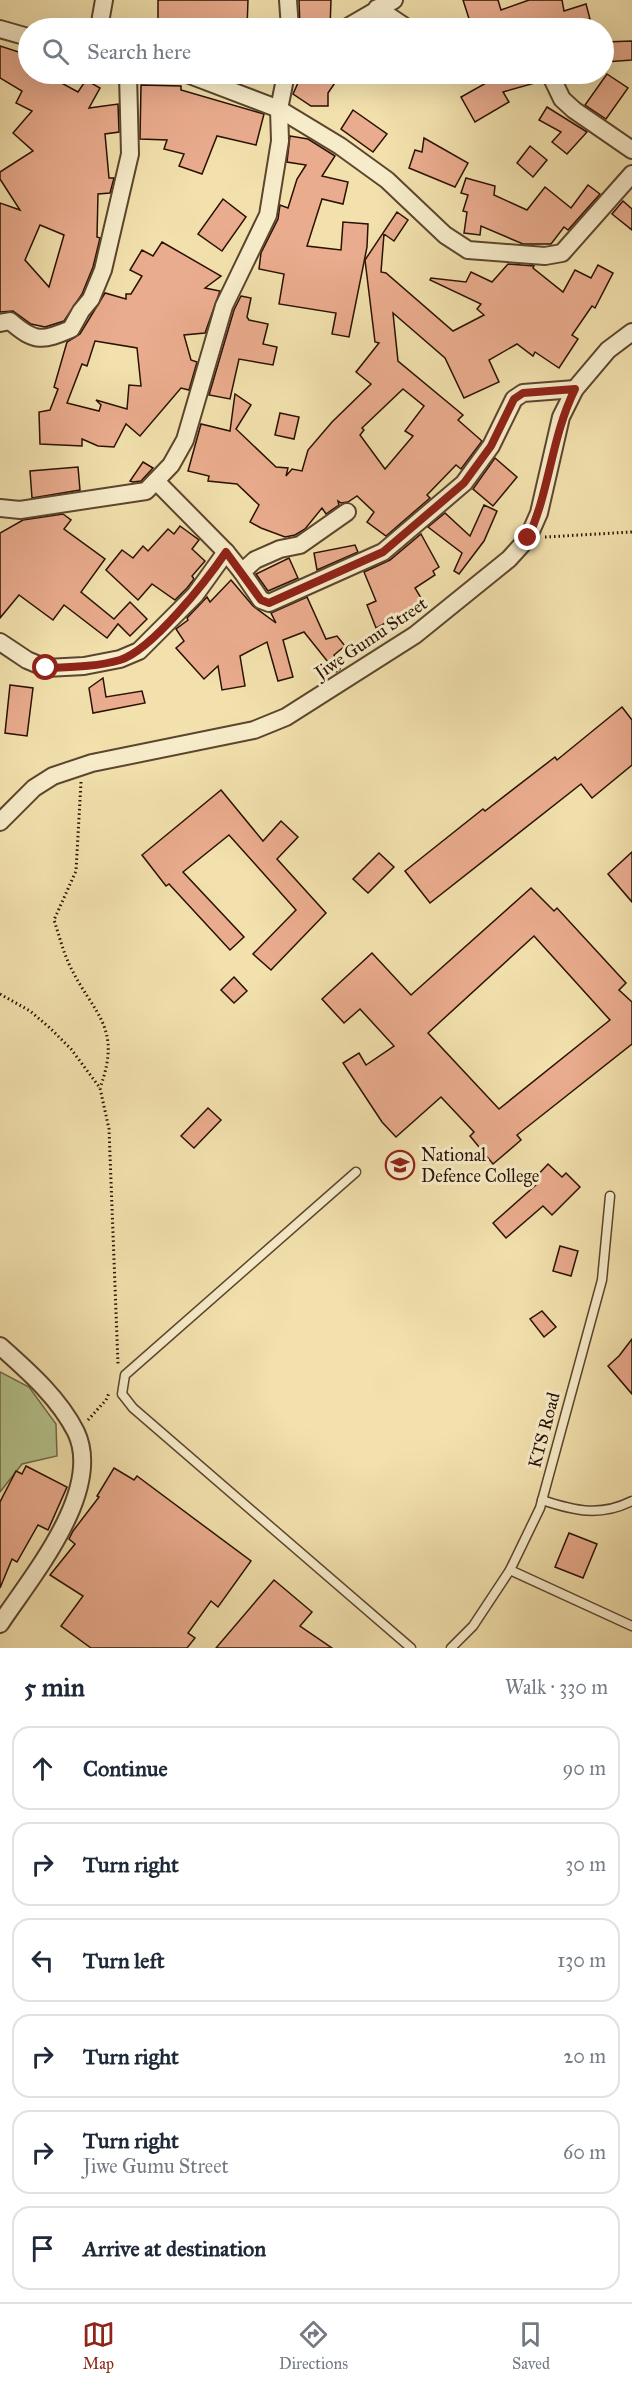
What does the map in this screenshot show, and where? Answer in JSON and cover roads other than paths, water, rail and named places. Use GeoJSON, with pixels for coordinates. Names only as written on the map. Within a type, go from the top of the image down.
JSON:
{"type":"FeatureCollection","features":[{"type":"Feature","properties":{"kind":"street"},"geometry":{"type":"LineString","coordinates":[[101,18],[104,0]]}},
{"type":"Feature","properties":{"kind":"street"},"geometry":{"type":"LineString","coordinates":[[288,0],[289,18]]}},
{"type":"Feature","properties":{"kind":"street"},"geometry":{"type":"LineString","coordinates":[[362,18],[394,0]]}},
{"type":"Feature","properties":{"kind":"street"},"geometry":{"type":"LineString","coordinates":[[377,8],[392,18]]}},
{"type":"Feature","properties":{"kind":"street"},"geometry":{"type":"LineString","coordinates":[[0,29],[18,34]]}},
{"type":"Feature","properties":{"kind":"street"},"geometry":{"type":"LineString","coordinates":[[0,323],[10,321],[23,332],[36,338],[47,339],[71,329],[91,299],[104,270],[130,154],[128,84]]}},
{"type":"Feature","properties":{"kind":"street"},"geometry":{"type":"LineString","coordinates":[[213,84],[279,109],[340,146],[387,180],[457,243],[468,250],[482,253],[517,252],[545,256],[562,253],[632,174]]}},
{"type":"Feature","properties":{"kind":"street"},"geometry":{"type":"LineString","coordinates":[[4,513],[146,491],[171,465],[185,440],[224,306],[268,215],[280,141],[279,109],[284,84]]}},
{"type":"Feature","properties":{"kind":"street"},"geometry":{"type":"LineString","coordinates":[[555,84],[562,99],[574,110],[632,150]]}},
{"type":"Feature","properties":{"kind":"street","name":"Jiwe Gumu Street"},"geometry":{"type":"LineString","coordinates":[[0,822],[34,788],[53,776],[82,766],[234,735],[286,717],[416,635],[509,559],[528,538],[539,513],[561,417],[575,389],[608,350],[632,332]]}},
{"type":"Feature","properties":{"kind":"street"},"geometry":{"type":"LineString","coordinates":[[156,481],[226,552],[261,600],[269,603],[383,552],[464,483],[491,446],[514,399],[523,393],[575,389]]}},
{"type":"Feature","properties":{"kind":"street"},"geometry":{"type":"LineString","coordinates":[[242,572],[264,556],[280,549],[300,545],[347,512]]}},
{"type":"Feature","properties":{"kind":"street"},"geometry":{"type":"LineString","coordinates":[[0,642],[27,660],[46,668],[84,666],[120,659],[139,651],[195,595],[226,552]]}},
{"type":"Feature","properties":{"kind":"street"},"geometry":{"type":"LineString","coordinates":[[0,1347],[40,1382],[76,1433],[83,1469],[75,1503],[57,1540],[0,1624]]}},
{"type":"Feature","properties":{"kind":"lane"},"geometry":{"type":"LineString","coordinates":[[356,1172],[125,1375],[122,1394],[133,1408],[411,1648]]}},
{"type":"Feature","properties":{"kind":"lane","name":"KTS Road"},"geometry":{"type":"LineString","coordinates":[[451,1648],[473,1626],[510,1570],[542,1500],[602,1280],[610,1196]]}},
{"type":"Feature","properties":{"kind":"lane"},"geometry":{"type":"LineString","coordinates":[[542,1500],[590,1512],[616,1509],[632,1501]]}},
{"type":"Feature","properties":{"kind":"lane"},"geometry":{"type":"LineString","coordinates":[[510,1570],[632,1626]]}},
{"type":"Feature","properties":{"kind":"place","name":"National Defence College"},"geometry":{"type":"Point","coordinates":[400,1165]}}]}
